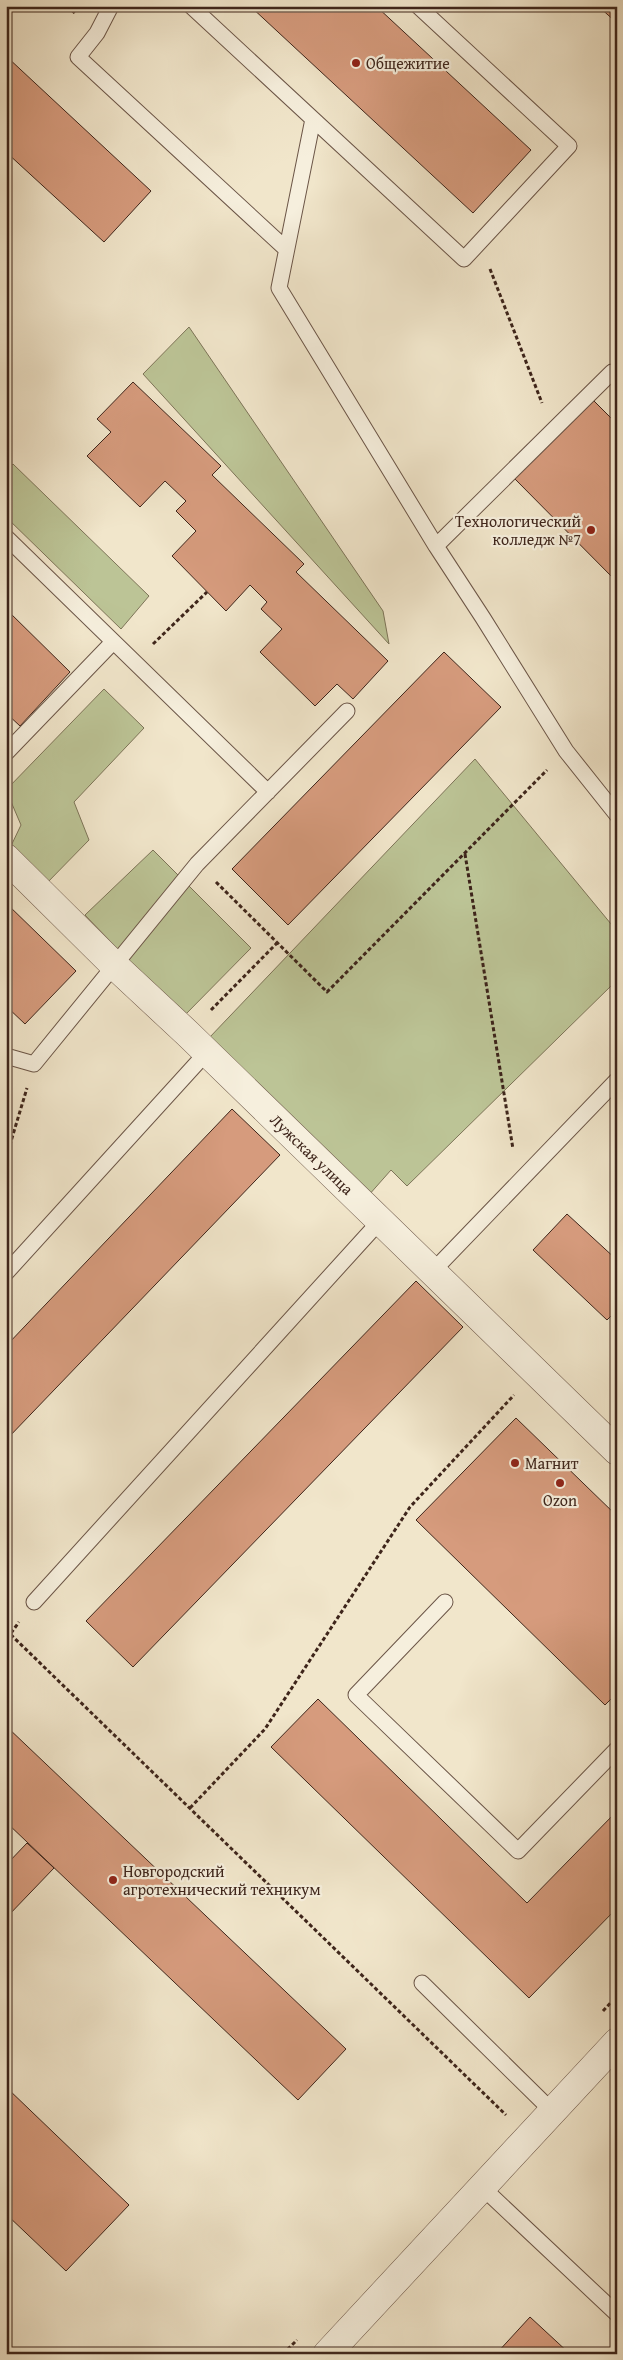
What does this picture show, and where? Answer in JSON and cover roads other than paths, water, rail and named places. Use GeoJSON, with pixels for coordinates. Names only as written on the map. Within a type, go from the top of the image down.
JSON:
{"type":"FeatureCollection","features":[{"type":"Feature","properties":{"kind":"street","name":"Лужская улица"},"geometry":{"type":"LineString","coordinates":[[6,858],[114,965],[207,1052],[617,1451]]}},
{"type":"Feature","properties":{"kind":"street"},"geometry":{"type":"LineString","coordinates":[[327,2354],[617,2042]]}},
{"type":"Feature","properties":{"kind":"lane"},"geometry":{"type":"LineString","coordinates":[[111,6],[96,33],[78,57],[286,248]]}},
{"type":"Feature","properties":{"kind":"lane"},"geometry":{"type":"LineString","coordinates":[[191,6],[464,259],[568,146],[418,6]]}},
{"type":"Feature","properties":{"kind":"lane"},"geometry":{"type":"LineString","coordinates":[[313,119],[279,288],[436,546],[484,618],[566,750],[617,815]]}},
{"type":"Feature","properties":{"kind":"lane"},"geometry":{"type":"LineString","coordinates":[[436,546],[612,372]]}},
{"type":"Feature","properties":{"kind":"lane"},"geometry":{"type":"LineString","coordinates":[[6,537],[268,792]]}},
{"type":"Feature","properties":{"kind":"lane"},"geometry":{"type":"LineString","coordinates":[[6,753],[114,642]]}},
{"type":"Feature","properties":{"kind":"lane"},"geometry":{"type":"LineString","coordinates":[[6,1056],[34,1064],[197,864],[347,711]]}},
{"type":"Feature","properties":{"kind":"lane"},"geometry":{"type":"LineString","coordinates":[[6,1273],[207,1052]]}},
{"type":"Feature","properties":{"kind":"lane"},"geometry":{"type":"LineString","coordinates":[[433,1271],[617,1080]]}},
{"type":"Feature","properties":{"kind":"lane"},"geometry":{"type":"LineString","coordinates":[[34,1602],[380,1221]]}},
{"type":"Feature","properties":{"kind":"lane"},"geometry":{"type":"LineString","coordinates":[[445,1602],[356,1695],[518,1851],[617,1749]]}},
{"type":"Feature","properties":{"kind":"lane"},"geometry":{"type":"LineString","coordinates":[[422,1983],[552,2111]]}},
{"type":"Feature","properties":{"kind":"lane"},"geometry":{"type":"LineString","coordinates":[[482,2186],[617,2314]]}},
{"type":"Feature","properties":{"kind":"place","name":"Общежитие"},"geometry":{"type":"Point","coordinates":[356,63]}},
{"type":"Feature","properties":{"kind":"place","name":"Технологический колледж №7"},"geometry":{"type":"Point","coordinates":[591,530]}},
{"type":"Feature","properties":{"kind":"place","name":"Магнит"},"geometry":{"type":"Point","coordinates":[515,1463]}},
{"type":"Feature","properties":{"kind":"place","name":"Ozon"},"geometry":{"type":"Point","coordinates":[560,1483]}},
{"type":"Feature","properties":{"kind":"place","name":"Новгородский агротехнический техникум"},"geometry":{"type":"Point","coordinates":[113,1880]}}]}
